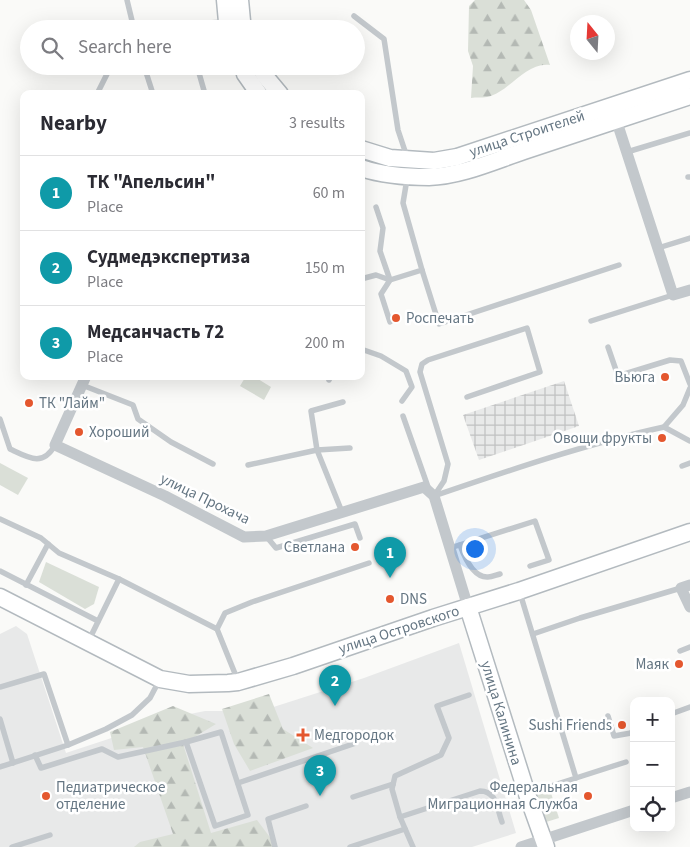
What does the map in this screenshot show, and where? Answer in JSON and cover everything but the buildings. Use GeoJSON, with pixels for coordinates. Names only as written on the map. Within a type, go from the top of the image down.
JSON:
{"type":"FeatureCollection","features":[{"type":"Feature","properties":{"kind":"street"},"geometry":{"type":"LineString","coordinates":[[225,0],[234,20]]}},
{"type":"Feature","properties":{"kind":"street"},"geometry":{"type":"LineString","coordinates":[[237,20],[240,0]]}},
{"type":"Feature","properties":{"kind":"street"},"geometry":{"type":"LineString","coordinates":[[246,75],[256,90]]}},
{"type":"Feature","properties":{"kind":"street"},"geometry":{"type":"LineString","coordinates":[[264,75],[276,90]]}},
{"type":"Feature","properties":{"kind":"street","name":"улица Строителей"},"geometry":{"type":"LineString","coordinates":[[365,169],[374,172],[429,177],[465,170],[614,113],[690,80]]}},
{"type":"Feature","properties":{"kind":"street","name":"улица Строителей"},"geometry":{"type":"LineString","coordinates":[[365,150],[390,158],[434,161],[457,157],[614,113],[690,96]]}},
{"type":"Feature","properties":{"kind":"street"},"geometry":{"type":"LineString","coordinates":[[614,113],[673,295],[690,290]]}},
{"type":"Feature","properties":{"kind":"street"},"geometry":{"type":"LineString","coordinates":[[55,445],[84,381]]}},
{"type":"Feature","properties":{"kind":"street","name":"улица Прохача"},"geometry":{"type":"LineString","coordinates":[[55,445],[139,483],[244,537],[266,536],[424,487],[431,492]]}},
{"type":"Feature","properties":{"kind":"street"},"geometry":{"type":"LineString","coordinates":[[431,492],[455,546],[468,607]]}},
{"type":"Feature","properties":{"kind":"street","name":"улица Островского"},"geometry":{"type":"LineString","coordinates":[[0,597],[160,679],[197,685],[238,682],[293,666],[423,621],[519,591],[690,532]]}},
{"type":"Feature","properties":{"kind":"street"},"geometry":{"type":"LineString","coordinates":[[686,586],[690,607]]}},
{"type":"Feature","properties":{"kind":"street","name":"улица Калинина"},"geometry":{"type":"LineString","coordinates":[[468,607],[544,844]]}},
{"type":"Feature","properties":{"kind":"street"},"geometry":{"type":"LineString","coordinates":[[675,797],[690,792]]}},
{"type":"Feature","properties":{"kind":"street"},"geometry":{"type":"LineString","coordinates":[[521,847],[544,844],[630,812]]}},
{"type":"Feature","properties":{"kind":"lane"},"geometry":{"type":"LineString","coordinates":[[127,0],[132,20]]}},
{"type":"Feature","properties":{"kind":"lane"},"geometry":{"type":"LineString","coordinates":[[354,16],[359,20]]}},
{"type":"Feature","properties":{"kind":"lane"},"geometry":{"type":"LineString","coordinates":[[365,24],[384,39],[398,130],[407,159],[408,176],[403,203],[439,324],[619,265]]}},
{"type":"Feature","properties":{"kind":"lane"},"geometry":{"type":"LineString","coordinates":[[99,90],[106,75]]}},
{"type":"Feature","properties":{"kind":"lane"},"geometry":{"type":"LineString","coordinates":[[147,75],[152,90]]}},
{"type":"Feature","properties":{"kind":"lane"},"geometry":{"type":"LineString","coordinates":[[199,75],[204,90]]}},
{"type":"Feature","properties":{"kind":"lane"},"geometry":{"type":"LineString","coordinates":[[627,152],[690,133]]}},
{"type":"Feature","properties":{"kind":"lane"},"geometry":{"type":"LineString","coordinates":[[376,207],[383,228],[380,251],[390,280]]}},
{"type":"Feature","properties":{"kind":"lane"},"geometry":{"type":"LineString","coordinates":[[658,248],[690,238]]}},
{"type":"Feature","properties":{"kind":"lane"},"geometry":{"type":"LineString","coordinates":[[365,278],[376,275],[390,280],[422,270]]}},
{"type":"Feature","properties":{"kind":"lane"},"geometry":{"type":"LineString","coordinates":[[390,280],[381,294],[390,322]]}},
{"type":"Feature","properties":{"kind":"lane"},"geometry":{"type":"LineString","coordinates":[[591,321],[673,295]]}},
{"type":"Feature","properties":{"kind":"lane"},"geometry":{"type":"LineString","coordinates":[[431,492],[444,481],[448,464],[420,372],[422,364],[428,360],[527,328],[540,372],[467,397]]}},
{"type":"Feature","properties":{"kind":"lane"},"geometry":{"type":"LineString","coordinates":[[608,347],[618,376],[670,360],[681,361],[690,384]]}},
{"type":"Feature","properties":{"kind":"lane"},"geometry":{"type":"LineString","coordinates":[[365,350],[381,356],[406,371],[412,387],[402,401]]}},
{"type":"Feature","properties":{"kind":"lane"},"geometry":{"type":"LineString","coordinates":[[84,381],[132,405],[138,419],[171,442],[213,464]]}},
{"type":"Feature","properties":{"kind":"lane"},"geometry":{"type":"LineString","coordinates":[[431,492],[625,436],[664,427],[681,406],[690,388]]}},
{"type":"Feature","properties":{"kind":"lane"},"geometry":{"type":"LineString","coordinates":[[342,512],[317,450],[310,411],[343,402]]}},
{"type":"Feature","properties":{"kind":"lane"},"geometry":{"type":"LineString","coordinates":[[681,406],[690,404]]}},
{"type":"Feature","properties":{"kind":"lane"},"geometry":{"type":"LineString","coordinates":[[403,416],[431,492]]}},
{"type":"Feature","properties":{"kind":"lane"},"geometry":{"type":"LineString","coordinates":[[0,419],[10,449],[22,455],[34,459],[45,458],[50,454],[55,445]]}},
{"type":"Feature","properties":{"kind":"lane"},"geometry":{"type":"LineString","coordinates":[[664,427],[690,441]]}},
{"type":"Feature","properties":{"kind":"lane"},"geometry":{"type":"LineString","coordinates":[[248,465],[317,450],[350,448]]}},
{"type":"Feature","properties":{"kind":"lane"},"geometry":{"type":"LineString","coordinates":[[682,466],[690,463]]}},
{"type":"Feature","properties":{"kind":"lane"},"geometry":{"type":"LineString","coordinates":[[0,519],[42,538],[59,553],[119,579],[217,629],[238,682]]}},
{"type":"Feature","properties":{"kind":"lane"},"geometry":{"type":"LineString","coordinates":[[500,574],[486,578],[477,574],[455,546],[535,521],[549,560],[530,566]]}},
{"type":"Feature","properties":{"kind":"lane"},"geometry":{"type":"LineString","coordinates":[[266,536],[276,548],[355,524],[360,538]]}},
{"type":"Feature","properties":{"kind":"lane"},"geometry":{"type":"LineString","coordinates":[[26,585],[48,544]]}},
{"type":"Feature","properties":{"kind":"lane"},"geometry":{"type":"LineString","coordinates":[[217,629],[225,614],[252,602],[369,563]]}},
{"type":"Feature","properties":{"kind":"lane"},"geometry":{"type":"LineString","coordinates":[[0,571],[98,620]]}},
{"type":"Feature","properties":{"kind":"lane"},"geometry":{"type":"LineString","coordinates":[[88,642],[119,579]]}},
{"type":"Feature","properties":{"kind":"lane"},"geometry":{"type":"LineString","coordinates":[[533,634],[686,586]]}},
{"type":"Feature","properties":{"kind":"lane"},"geometry":{"type":"LineString","coordinates":[[519,591],[576,778]]}},
{"type":"Feature","properties":{"kind":"lane"},"geometry":{"type":"LineString","coordinates":[[680,651],[690,648]]}},
{"type":"Feature","properties":{"kind":"lane"},"geometry":{"type":"LineString","coordinates":[[0,687],[44,674],[68,745]]}},
{"type":"Feature","properties":{"kind":"lane"},"geometry":{"type":"LineString","coordinates":[[0,767],[68,745],[106,729],[132,715],[150,698],[160,679]]}},
{"type":"Feature","properties":{"kind":"lane"},"geometry":{"type":"LineString","coordinates":[[413,847],[400,817],[392,789],[395,776],[440,755],[446,747],[449,738],[436,706],[469,694]]}},
{"type":"Feature","properties":{"kind":"lane"},"geometry":{"type":"LineString","coordinates":[[675,713],[690,707]]}},
{"type":"Feature","properties":{"kind":"lane"},"geometry":{"type":"LineString","coordinates":[[608,716],[614,736],[630,733]]}},
{"type":"Feature","properties":{"kind":"lane"},"geometry":{"type":"LineString","coordinates":[[0,719],[13,763]]}},
{"type":"Feature","properties":{"kind":"lane"},"geometry":{"type":"LineString","coordinates":[[35,756],[40,768],[102,749],[118,758],[221,732],[248,815],[215,826],[186,742]]}},
{"type":"Feature","properties":{"kind":"lane"},"geometry":{"type":"LineString","coordinates":[[238,783],[356,743]]}},
{"type":"Feature","properties":{"kind":"lane"},"geometry":{"type":"LineString","coordinates":[[527,794],[626,762]]}},
{"type":"Feature","properties":{"kind":"lane"},"geometry":{"type":"LineString","coordinates":[[353,797],[393,784]]}},
{"type":"Feature","properties":{"kind":"lane"},"geometry":{"type":"LineString","coordinates":[[400,817],[480,791],[488,791],[492,794],[502,822]]}},
{"type":"Feature","properties":{"kind":"lane"},"geometry":{"type":"LineString","coordinates":[[275,847],[268,819],[306,806]]}},
{"type":"Feature","properties":{"kind":"lane"},"geometry":{"type":"LineString","coordinates":[[350,847],[406,829]]}},
{"type":"Feature","properties":{"kind":"lane"},"geometry":{"type":"LineString","coordinates":[[12,847],[50,835]]}},
{"type":"Feature","properties":{"kind":"shaded area"},"geometry":{"type":"Polygon","coordinates":[[[564,381],[579,426],[479,460],[463,415],[564,381]]]}},
{"type":"Feature","properties":{"kind":"shaded area","name":"Медгородок"},"geometry":{"type":"Polygon","coordinates":[[[16,626],[27,634],[66,753],[175,717],[205,711],[261,711],[364,678],[459,643],[516,833],[472,847],[0,847],[0,634],[16,626]]]}},
{"type":"Feature","properties":{"kind":"green space"},"geometry":{"type":"Polygon","coordinates":[[[475,0],[524,0],[531,10],[550,65],[541,65],[525,72],[495,94],[487,97],[471,98],[473,66],[468,51],[469,6],[475,0]]]}},
{"type":"Feature","properties":{"kind":"green space"},"geometry":{"type":"Polygon","coordinates":[[[244,380],[260,380],[271,387],[264,400],[240,386],[244,380]]]}},
{"type":"Feature","properties":{"kind":"green space"},"geometry":{"type":"Polygon","coordinates":[[[0,463],[28,478],[18,495],[0,485],[0,463]]]}},
{"type":"Feature","properties":{"kind":"green space"},"geometry":{"type":"Polygon","coordinates":[[[46,562],[99,587],[94,604],[85,609],[39,582],[46,562]]]}},
{"type":"Feature","properties":{"kind":"green space"},"geometry":{"type":"Polygon","coordinates":[[[269,694],[283,729],[313,748],[250,771],[234,744],[222,709],[269,694]]]}},
{"type":"Feature","properties":{"kind":"green space"},"geometry":{"type":"Polygon","coordinates":[[[173,706],[216,724],[183,744],[211,833],[257,820],[275,844],[273,847],[134,847],[140,842],[173,834],[143,747],[114,750],[110,732],[173,706]]]}},
{"type":"Feature","properties":{"kind":"green space"},"geometry":{"type":"Polygon","coordinates":[[[550,790],[559,818],[543,823],[533,795],[550,790]]]}},
{"type":"Feature","properties":{"kind":"place","name":"Роспечать"},"geometry":{"type":"Point","coordinates":[396,318]}},
{"type":"Feature","properties":{"kind":"place","name":"Вьюга"},"geometry":{"type":"Point","coordinates":[665,377]}},
{"type":"Feature","properties":{"kind":"place","name":"ТК \"Лайм\""},"geometry":{"type":"Point","coordinates":[29,403]}},
{"type":"Feature","properties":{"kind":"place","name":"Хороший"},"geometry":{"type":"Point","coordinates":[79,432]}},
{"type":"Feature","properties":{"kind":"place","name":"Овощи фрукты"},"geometry":{"type":"Point","coordinates":[662,438]}},
{"type":"Feature","properties":{"kind":"place","name":"Светлана"},"geometry":{"type":"Point","coordinates":[355,547]}},
{"type":"Feature","properties":{"kind":"place","name":"ТК \"Апельсин\""},"geometry":{"type":"Point","coordinates":[390,578]}},
{"type":"Feature","properties":{"kind":"place","name":"DNS"},"geometry":{"type":"Point","coordinates":[390,599]}},
{"type":"Feature","properties":{"kind":"place","name":"Маяк"},"geometry":{"type":"Point","coordinates":[679,664]}},
{"type":"Feature","properties":{"kind":"place","name":"Судмедэкспертиза"},"geometry":{"type":"Point","coordinates":[335,706]}},
{"type":"Feature","properties":{"kind":"place","name":"Sushi Friends"},"geometry":{"type":"Point","coordinates":[622,725]}},
{"type":"Feature","properties":{"kind":"place","name":"Медгородок"},"geometry":{"type":"Point","coordinates":[303,735]}},
{"type":"Feature","properties":{"kind":"place","name":"Педиатрическое отделение"},"geometry":{"type":"Point","coordinates":[46,796]}},
{"type":"Feature","properties":{"kind":"place","name":"Медсанчасть 72"},"geometry":{"type":"Point","coordinates":[320,796]}},
{"type":"Feature","properties":{"kind":"place","name":"Федеральная Миграционная Служба"},"geometry":{"type":"Point","coordinates":[588,796]}}]}
